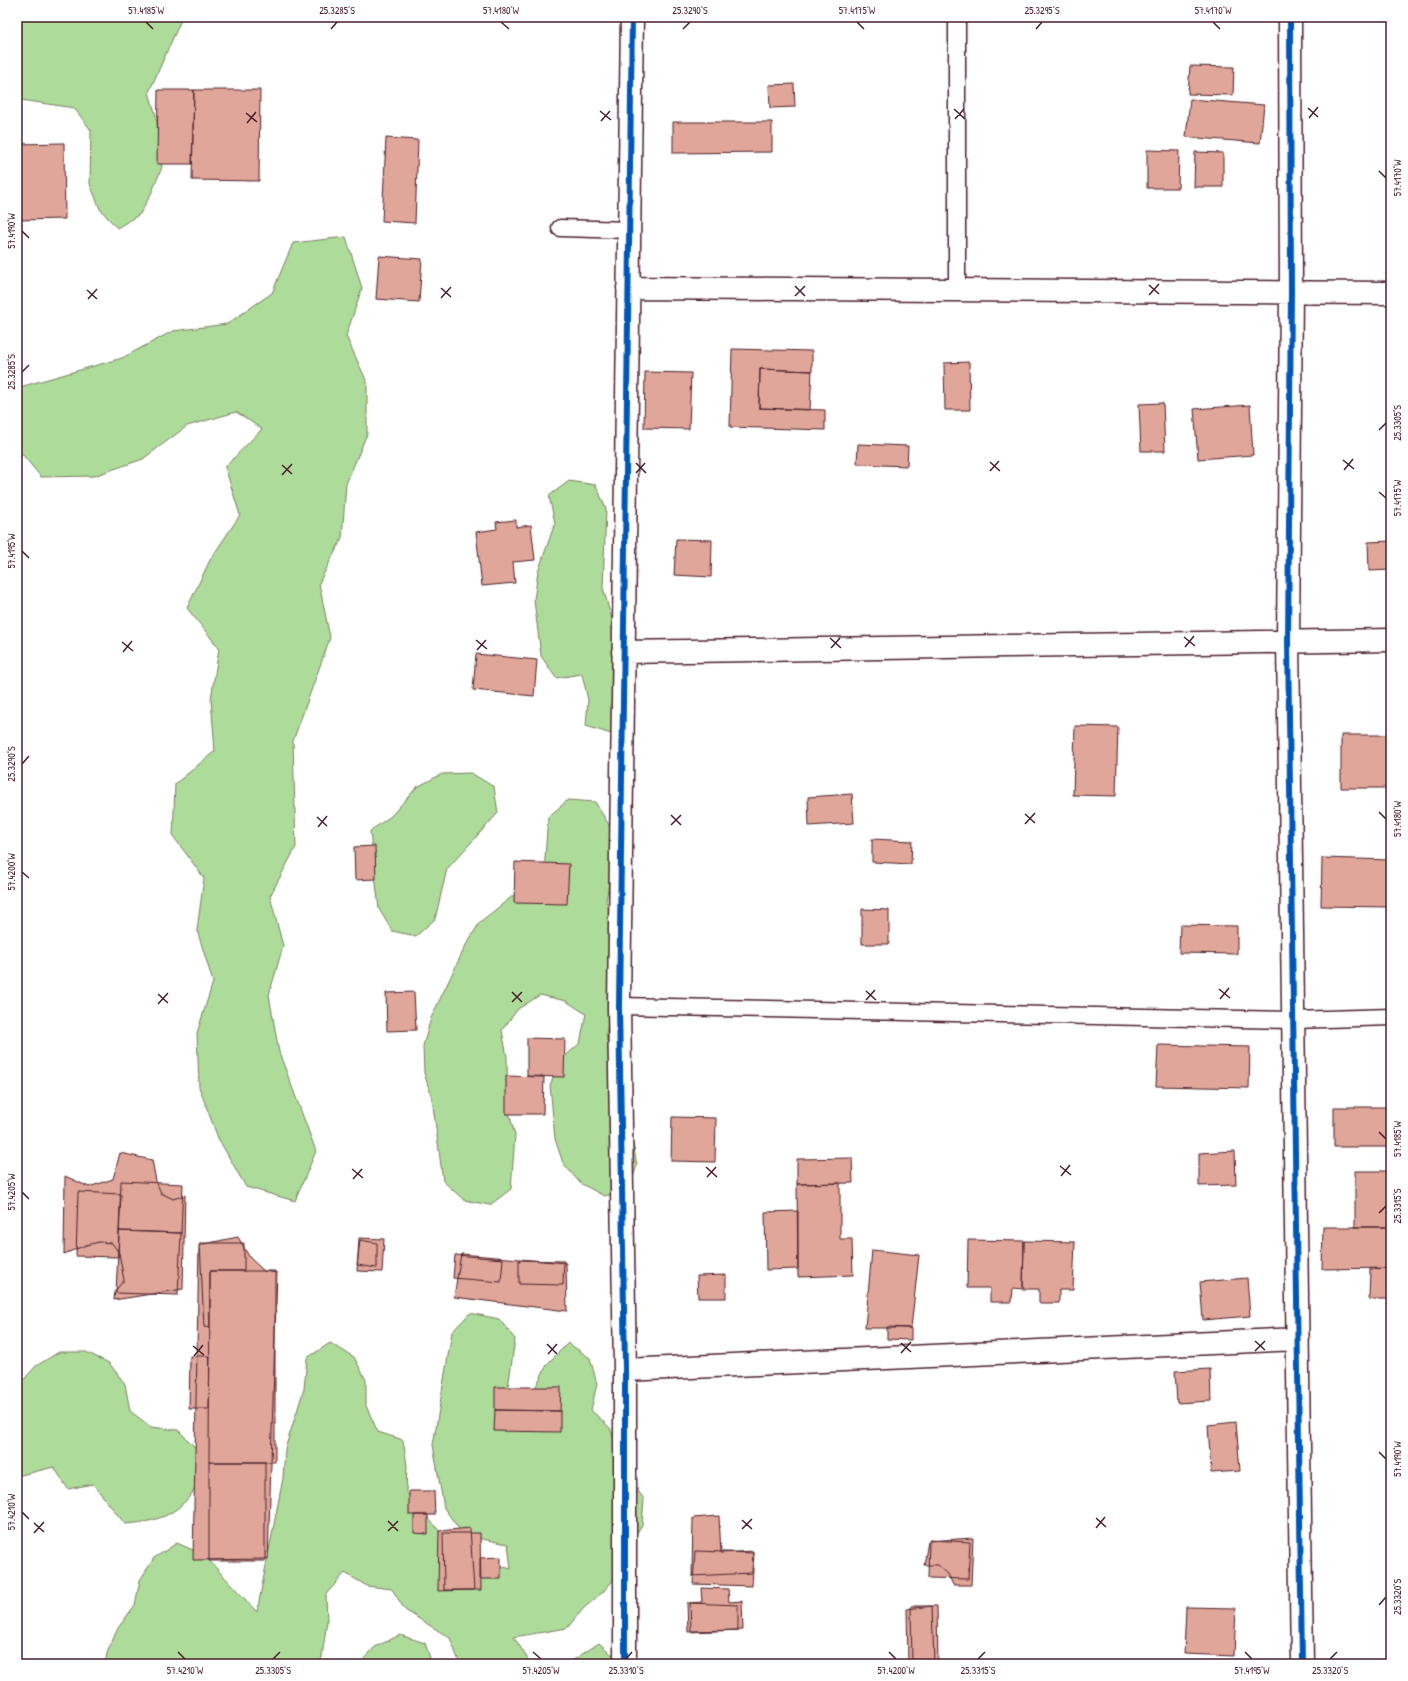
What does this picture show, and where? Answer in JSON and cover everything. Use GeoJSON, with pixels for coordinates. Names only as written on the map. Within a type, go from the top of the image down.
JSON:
{"type":"FeatureCollection","features":[{"type":"Feature","properties":{"kind":"street"},"geometry":{"type":"LineString","coordinates":[[625,1664],[625,1370],[619,1006],[632,17]]}},
{"type":"Feature","properties":{"kind":"street"},"geometry":{"type":"LineString","coordinates":[[1290,17],[1291,292],[1288,641],[1302,1664]]}},
{"type":"Feature","properties":{"kind":"street"},"geometry":{"type":"LineString","coordinates":[[628,288],[1391,292]]}},
{"type":"Feature","properties":{"kind":"street"},"geometry":{"type":"LineString","coordinates":[[624,652],[1391,640]]}},
{"type":"Feature","properties":{"kind":"street"},"geometry":{"type":"LineString","coordinates":[[625,1370],[1298,1338]]}},
{"type":"Feature","properties":{"kind":"lane"},"geometry":{"type":"LineString","coordinates":[[957,17],[957,290]]}},
{"type":"Feature","properties":{"kind":"lane"},"geometry":{"type":"LineString","coordinates":[[560,228],[629,230]]}},
{"type":"Feature","properties":{"kind":"lane"},"geometry":{"type":"LineString","coordinates":[[619,1006],[1293,1020],[1391,1017]]}},
{"type":"Feature","properties":{"kind":"green space"},"geometry":{"type":"Polygon","coordinates":[[[17,17],[179,17],[181,20],[149,92],[156,116],[162,167],[152,192],[140,214],[117,228],[100,209],[90,184],[91,130],[74,108],[21,100],[17,97],[17,17]]]}},
{"type":"Feature","properties":{"kind":"green space"},"geometry":{"type":"Polygon","coordinates":[[[346,237],[362,288],[346,336],[367,382],[367,434],[346,484],[342,538],[319,583],[330,638],[293,741],[296,847],[270,896],[283,946],[269,995],[279,1052],[316,1151],[295,1201],[246,1187],[218,1138],[199,1087],[197,1033],[213,982],[197,930],[204,878],[173,836],[175,784],[215,751],[211,699],[219,648],[187,608],[210,560],[240,515],[225,467],[262,429],[236,412],[187,426],[143,459],[94,476],[41,477],[17,448],[17,399],[20,387],[122,358],[173,331],[227,324],[272,293],[293,243],[346,237]]]}},
{"type":"Feature","properties":{"kind":"green space"},"geometry":{"type":"Polygon","coordinates":[[[569,481],[596,485],[606,509],[603,588],[624,661],[625,713],[611,734],[586,726],[588,700],[582,674],[556,678],[541,656],[534,600],[538,572],[555,523],[549,496],[569,481]]]}},
{"type":"Feature","properties":{"kind":"green space"},"geometry":{"type":"Polygon","coordinates":[[[471,773],[494,787],[498,813],[447,869],[435,919],[416,936],[392,931],[379,909],[370,831],[391,816],[417,787],[442,774],[471,773]]]}},
{"type":"Feature","properties":{"kind":"green space"},"geometry":{"type":"Polygon","coordinates":[[[568,800],[595,802],[609,825],[614,851],[606,901],[617,925],[620,952],[606,1034],[610,1060],[632,1138],[637,1165],[629,1191],[604,1196],[580,1183],[563,1163],[555,1139],[550,1085],[561,1060],[580,1043],[586,1014],[566,1001],[540,995],[518,1009],[502,1030],[507,1057],[508,1109],[515,1135],[511,1189],[490,1205],[464,1200],[443,1181],[432,1098],[424,1073],[423,1046],[431,1018],[466,945],[480,922],[544,871],[548,817],[568,800]]]}},
{"type":"Feature","properties":{"kind":"green space"},"geometry":{"type":"Polygon","coordinates":[[[470,1313],[499,1319],[515,1339],[508,1388],[523,1411],[548,1363],[568,1343],[590,1358],[597,1384],[591,1410],[610,1428],[627,1476],[644,1499],[642,1525],[627,1548],[620,1572],[603,1592],[584,1608],[567,1628],[514,1637],[529,1661],[535,1664],[460,1664],[450,1638],[405,1610],[392,1589],[367,1586],[345,1573],[326,1594],[327,1621],[321,1664],[105,1664],[107,1653],[118,1628],[135,1605],[140,1580],[154,1558],[177,1543],[204,1555],[257,1612],[283,1478],[285,1449],[304,1389],[307,1358],[330,1343],[354,1357],[366,1380],[366,1406],[378,1432],[403,1440],[407,1465],[406,1492],[459,1554],[511,1569],[508,1544],[482,1539],[459,1529],[444,1508],[433,1445],[452,1332],[470,1313]]]}},
{"type":"Feature","properties":{"kind":"green space"},"geometry":{"type":"Polygon","coordinates":[[[59,1352],[86,1352],[109,1363],[125,1384],[130,1411],[151,1427],[178,1430],[196,1448],[202,1475],[192,1494],[169,1514],[153,1520],[125,1524],[93,1484],[68,1489],[54,1467],[17,1476],[17,1387],[36,1366],[59,1352]]]}},
{"type":"Feature","properties":{"kind":"green space"},"geometry":{"type":"Polygon","coordinates":[[[400,1635],[425,1643],[432,1664],[359,1664],[375,1647],[400,1635]]]}},
{"type":"Feature","properties":{"kind":"green space"},"geometry":{"type":"Polygon","coordinates":[[[599,1643],[618,1660],[618,1664],[567,1664],[599,1643]]]}},
{"type":"Feature","properties":{"kind":"building"},"geometry":{"type":"Polygon","coordinates":[[[1190,66],[1234,67],[1233,95],[1188,94],[1190,66]]]}},
{"type":"Feature","properties":{"kind":"building"},"geometry":{"type":"Polygon","coordinates":[[[794,84],[795,107],[770,108],[769,85],[794,84]]]}},
{"type":"Feature","properties":{"kind":"building"},"geometry":{"type":"Polygon","coordinates":[[[158,90],[194,90],[192,164],[157,164],[158,90]]]}},
{"type":"Feature","properties":{"kind":"building"},"geometry":{"type":"Polygon","coordinates":[[[194,90],[260,90],[259,181],[192,180],[194,90]]]}},
{"type":"Feature","properties":{"kind":"building"},"geometry":{"type":"Polygon","coordinates":[[[1190,99],[1264,105],[1260,143],[1186,137],[1190,99]]]}},
{"type":"Feature","properties":{"kind":"building"},"geometry":{"type":"Polygon","coordinates":[[[673,122],[772,122],[772,152],[673,153],[673,122]]]}},
{"type":"Feature","properties":{"kind":"building"},"geometry":{"type":"Polygon","coordinates":[[[386,138],[418,140],[415,223],[382,221],[386,138]]]}},
{"type":"Feature","properties":{"kind":"building"},"geometry":{"type":"Polygon","coordinates":[[[64,143],[65,219],[17,220],[17,144],[64,143]]]}},
{"type":"Feature","properties":{"kind":"building"},"geometry":{"type":"Polygon","coordinates":[[[1147,150],[1179,151],[1178,188],[1147,188],[1147,150]]]}},
{"type":"Feature","properties":{"kind":"building"},"geometry":{"type":"Polygon","coordinates":[[[1195,152],[1223,153],[1223,187],[1194,187],[1195,152]]]}},
{"type":"Feature","properties":{"kind":"building"},"geometry":{"type":"Polygon","coordinates":[[[379,256],[422,259],[419,302],[376,299],[379,256]]]}},
{"type":"Feature","properties":{"kind":"building"},"geometry":{"type":"Polygon","coordinates":[[[732,349],[812,351],[812,371],[760,369],[759,408],[825,410],[825,430],[730,427],[732,349]]]}},
{"type":"Feature","properties":{"kind":"building"},"geometry":{"type":"Polygon","coordinates":[[[969,362],[970,410],[945,410],[944,363],[969,362]]]}},
{"type":"Feature","properties":{"kind":"building"},"geometry":{"type":"Polygon","coordinates":[[[760,369],[812,371],[810,410],[759,408],[760,369]]]}},
{"type":"Feature","properties":{"kind":"building"},"geometry":{"type":"Polygon","coordinates":[[[645,372],[691,373],[689,429],[644,428],[645,372]]]}},
{"type":"Feature","properties":{"kind":"building"},"geometry":{"type":"Polygon","coordinates":[[[1163,403],[1165,451],[1141,451],[1139,404],[1163,403]]]}},
{"type":"Feature","properties":{"kind":"building"},"geometry":{"type":"Polygon","coordinates":[[[1250,405],[1253,455],[1198,459],[1194,409],[1250,405]]]}},
{"type":"Feature","properties":{"kind":"building"},"geometry":{"type":"Polygon","coordinates":[[[858,444],[908,446],[907,466],[857,464],[858,444]]]}},
{"type":"Feature","properties":{"kind":"building"},"geometry":{"type":"Polygon","coordinates":[[[516,520],[516,527],[531,525],[535,560],[513,562],[515,583],[482,586],[476,532],[497,529],[496,522],[516,520]]]}},
{"type":"Feature","properties":{"kind":"building"},"geometry":{"type":"Polygon","coordinates":[[[676,539],[712,540],[711,577],[674,575],[676,539]]]}},
{"type":"Feature","properties":{"kind":"building"},"geometry":{"type":"Polygon","coordinates":[[[1391,541],[1391,570],[1369,571],[1368,542],[1391,541]]]}},
{"type":"Feature","properties":{"kind":"building"},"geometry":{"type":"Polygon","coordinates":[[[476,654],[537,660],[534,696],[473,690],[476,654]]]}},
{"type":"Feature","properties":{"kind":"building"},"geometry":{"type":"Polygon","coordinates":[[[1075,726],[1118,727],[1116,796],[1073,795],[1075,726]]]}},
{"type":"Feature","properties":{"kind":"building"},"geometry":{"type":"Polygon","coordinates":[[[1341,735],[1391,735],[1391,788],[1341,788],[1341,735]]]}},
{"type":"Feature","properties":{"kind":"building"},"geometry":{"type":"Polygon","coordinates":[[[852,794],[854,823],[809,826],[808,797],[852,794]]]}},
{"type":"Feature","properties":{"kind":"building"},"geometry":{"type":"Polygon","coordinates":[[[872,839],[912,841],[911,864],[872,862],[872,839]]]}},
{"type":"Feature","properties":{"kind":"building"},"geometry":{"type":"Polygon","coordinates":[[[375,846],[376,879],[355,880],[354,847],[375,846]]]}},
{"type":"Feature","properties":{"kind":"building"},"geometry":{"type":"Polygon","coordinates":[[[1322,858],[1391,860],[1391,907],[1321,906],[1322,858]]]}},
{"type":"Feature","properties":{"kind":"building"},"geometry":{"type":"Polygon","coordinates":[[[515,862],[569,864],[567,904],[514,903],[515,862]]]}},
{"type":"Feature","properties":{"kind":"building"},"geometry":{"type":"Polygon","coordinates":[[[862,909],[889,910],[889,944],[862,944],[862,909]]]}},
{"type":"Feature","properties":{"kind":"building"},"geometry":{"type":"Polygon","coordinates":[[[1180,925],[1237,926],[1237,954],[1179,953],[1180,925]]]}},
{"type":"Feature","properties":{"kind":"building"},"geometry":{"type":"Polygon","coordinates":[[[414,992],[416,1030],[387,1031],[386,993],[414,992]]]}},
{"type":"Feature","properties":{"kind":"building"},"geometry":{"type":"Polygon","coordinates":[[[527,1038],[565,1039],[564,1077],[527,1076],[527,1038]]]}},
{"type":"Feature","properties":{"kind":"building"},"geometry":{"type":"Polygon","coordinates":[[[1158,1045],[1250,1047],[1249,1088],[1156,1086],[1158,1045]]]}},
{"type":"Feature","properties":{"kind":"building"},"geometry":{"type":"Polygon","coordinates":[[[506,1076],[544,1077],[543,1114],[506,1114],[506,1076]]]}},
{"type":"Feature","properties":{"kind":"building"},"geometry":{"type":"Polygon","coordinates":[[[1334,1107],[1391,1107],[1391,1147],[1334,1147],[1334,1107]]]}},
{"type":"Feature","properties":{"kind":"building"},"geometry":{"type":"Polygon","coordinates":[[[672,1117],[716,1118],[715,1162],[671,1161],[672,1117]]]}},
{"type":"Feature","properties":{"kind":"building"},"geometry":{"type":"Polygon","coordinates":[[[1235,1151],[1236,1185],[1199,1186],[1199,1153],[1235,1151]]]}},
{"type":"Feature","properties":{"kind":"building"},"geometry":{"type":"Polygon","coordinates":[[[120,1153],[152,1160],[156,1181],[161,1193],[173,1199],[185,1195],[183,1289],[114,1300],[115,1291],[124,1280],[119,1253],[112,1243],[99,1242],[86,1245],[64,1254],[65,1176],[89,1187],[113,1179],[120,1153]]]}},
{"type":"Feature","properties":{"kind":"building"},"geometry":{"type":"Polygon","coordinates":[[[852,1158],[853,1183],[797,1184],[797,1159],[852,1158]]]}},
{"type":"Feature","properties":{"kind":"building"},"geometry":{"type":"Polygon","coordinates":[[[1355,1171],[1391,1171],[1391,1227],[1355,1227],[1355,1171]]]}},
{"type":"Feature","properties":{"kind":"building"},"geometry":{"type":"Polygon","coordinates":[[[121,1181],[183,1184],[181,1233],[119,1231],[121,1181]]]}},
{"type":"Feature","properties":{"kind":"building"},"geometry":{"type":"Polygon","coordinates":[[[840,1183],[840,1239],[852,1239],[853,1275],[798,1277],[797,1184],[840,1183]]]}},
{"type":"Feature","properties":{"kind":"building"},"geometry":{"type":"Polygon","coordinates":[[[78,1192],[121,1194],[118,1257],[76,1256],[78,1192]]]}},
{"type":"Feature","properties":{"kind":"building"},"geometry":{"type":"Polygon","coordinates":[[[798,1211],[798,1269],[766,1270],[765,1212],[798,1211]]]}},
{"type":"Feature","properties":{"kind":"building"},"geometry":{"type":"Polygon","coordinates":[[[1323,1227],[1391,1227],[1391,1268],[1322,1269],[1323,1227]]]}},
{"type":"Feature","properties":{"kind":"building"},"geometry":{"type":"Polygon","coordinates":[[[119,1231],[181,1233],[178,1295],[116,1293],[119,1231]]]}},
{"type":"Feature","properties":{"kind":"building"},"geometry":{"type":"Polygon","coordinates":[[[238,1237],[250,1258],[264,1271],[277,1273],[268,1559],[193,1560],[199,1245],[238,1237]]]}},
{"type":"Feature","properties":{"kind":"building"},"geometry":{"type":"Polygon","coordinates":[[[359,1238],[384,1239],[382,1272],[357,1271],[359,1238]]]}},
{"type":"Feature","properties":{"kind":"building"},"geometry":{"type":"Polygon","coordinates":[[[360,1240],[377,1243],[377,1268],[357,1265],[360,1240]]]}},
{"type":"Feature","properties":{"kind":"building"},"geometry":{"type":"Polygon","coordinates":[[[968,1240],[1024,1241],[1023,1289],[1013,1288],[1012,1302],[990,1302],[990,1288],[967,1288],[968,1240]]]}},
{"type":"Feature","properties":{"kind":"building"},"geometry":{"type":"Polygon","coordinates":[[[1024,1241],[1075,1242],[1073,1290],[1059,1290],[1059,1303],[1039,1303],[1039,1289],[1023,1289],[1024,1241]]]}},
{"type":"Feature","properties":{"kind":"building"},"geometry":{"type":"Polygon","coordinates":[[[200,1243],[244,1243],[244,1271],[210,1271],[210,1328],[204,1327],[200,1243]]]}},
{"type":"Feature","properties":{"kind":"building"},"geometry":{"type":"Polygon","coordinates":[[[872,1250],[919,1255],[911,1328],[865,1328],[872,1250]]]}},
{"type":"Feature","properties":{"kind":"building"},"geometry":{"type":"Polygon","coordinates":[[[461,1254],[566,1263],[567,1311],[454,1297],[461,1254]]]}},
{"type":"Feature","properties":{"kind":"building"},"geometry":{"type":"Polygon","coordinates":[[[455,1255],[503,1259],[501,1282],[453,1278],[455,1255]]]}},
{"type":"Feature","properties":{"kind":"building"},"geometry":{"type":"Polygon","coordinates":[[[519,1260],[564,1261],[563,1285],[519,1284],[519,1260]]]}},
{"type":"Feature","properties":{"kind":"building"},"geometry":{"type":"Polygon","coordinates":[[[1391,1268],[1391,1299],[1369,1299],[1370,1269],[1391,1268]]]}},
{"type":"Feature","properties":{"kind":"building"},"geometry":{"type":"Polygon","coordinates":[[[210,1271],[275,1271],[275,1462],[209,1462],[210,1271]]]}},
{"type":"Feature","properties":{"kind":"building"},"geometry":{"type":"Polygon","coordinates":[[[726,1275],[726,1298],[698,1298],[697,1276],[726,1275]]]}},
{"type":"Feature","properties":{"kind":"building"},"geometry":{"type":"Polygon","coordinates":[[[1247,1278],[1250,1316],[1203,1320],[1200,1282],[1247,1278]]]}},
{"type":"Feature","properties":{"kind":"building"},"geometry":{"type":"Polygon","coordinates":[[[887,1327],[911,1328],[911,1340],[887,1339],[887,1327]]]}},
{"type":"Feature","properties":{"kind":"building"},"geometry":{"type":"Polygon","coordinates":[[[190,1356],[210,1356],[209,1409],[189,1409],[190,1356]]]}},
{"type":"Feature","properties":{"kind":"building"},"geometry":{"type":"Polygon","coordinates":[[[1210,1369],[1211,1401],[1177,1403],[1175,1371],[1210,1369]]]}},
{"type":"Feature","properties":{"kind":"building"},"geometry":{"type":"Polygon","coordinates":[[[495,1387],[561,1387],[560,1411],[495,1410],[495,1387]]]}},
{"type":"Feature","properties":{"kind":"building"},"geometry":{"type":"Polygon","coordinates":[[[495,1410],[560,1411],[560,1432],[494,1431],[495,1410]]]}},
{"type":"Feature","properties":{"kind":"building"},"geometry":{"type":"Polygon","coordinates":[[[1236,1422],[1240,1471],[1211,1473],[1208,1425],[1236,1422]]]}},
{"type":"Feature","properties":{"kind":"building"},"geometry":{"type":"Polygon","coordinates":[[[209,1462],[265,1462],[265,1561],[209,1561],[209,1462]]]}},
{"type":"Feature","properties":{"kind":"building"},"geometry":{"type":"Polygon","coordinates":[[[409,1491],[434,1491],[435,1515],[409,1515],[409,1491]]]}},
{"type":"Feature","properties":{"kind":"building"},"geometry":{"type":"Polygon","coordinates":[[[414,1515],[428,1515],[428,1534],[414,1533],[414,1515]]]}},
{"type":"Feature","properties":{"kind":"building"},"geometry":{"type":"Polygon","coordinates":[[[719,1516],[721,1553],[753,1551],[752,1573],[692,1576],[693,1518],[719,1516]]]}},
{"type":"Feature","properties":{"kind":"building"},"geometry":{"type":"Polygon","coordinates":[[[470,1528],[474,1590],[438,1591],[439,1531],[470,1528]]]}},
{"type":"Feature","properties":{"kind":"building"},"geometry":{"type":"Polygon","coordinates":[[[443,1533],[480,1533],[481,1590],[444,1590],[443,1533]]]}},
{"type":"Feature","properties":{"kind":"building"},"geometry":{"type":"Polygon","coordinates":[[[973,1538],[971,1585],[953,1585],[948,1574],[938,1565],[924,1565],[928,1541],[973,1538]]]}},
{"type":"Feature","properties":{"kind":"building"},"geometry":{"type":"Polygon","coordinates":[[[929,1540],[970,1542],[968,1579],[928,1578],[929,1540]]]}},
{"type":"Feature","properties":{"kind":"building"},"geometry":{"type":"Polygon","coordinates":[[[695,1551],[754,1553],[752,1586],[693,1584],[695,1551]]]}},
{"type":"Feature","properties":{"kind":"building"},"geometry":{"type":"Polygon","coordinates":[[[501,1557],[501,1579],[480,1579],[480,1558],[501,1557]]]}},
{"type":"Feature","properties":{"kind":"building"},"geometry":{"type":"Polygon","coordinates":[[[701,1588],[728,1589],[729,1602],[742,1601],[743,1630],[688,1632],[687,1603],[702,1602],[701,1588]]]}},
{"type":"Feature","properties":{"kind":"building"},"geometry":{"type":"Polygon","coordinates":[[[690,1603],[738,1605],[738,1630],[691,1631],[690,1603]]]}},
{"type":"Feature","properties":{"kind":"building"},"geometry":{"type":"Polygon","coordinates":[[[911,1606],[937,1606],[938,1664],[912,1664],[911,1606]]]}},
{"type":"Feature","properties":{"kind":"building"},"geometry":{"type":"Polygon","coordinates":[[[932,1606],[934,1664],[908,1664],[907,1609],[932,1606]]]}},
{"type":"Feature","properties":{"kind":"building"},"geometry":{"type":"Polygon","coordinates":[[[1186,1607],[1236,1608],[1234,1656],[1184,1654],[1186,1607]]]}},
{"type":"Feature","properties":{"kind":"building"},"geometry":{"type":"Polygon","coordinates":[[[552,1661],[552,1664],[528,1664],[528,1662],[552,1661]]]}},
{"type":"Feature","properties":{"kind":"cycle path"},"geometry":{"type":"LineString","coordinates":[[625,1664],[625,1370],[619,1006],[632,17]]}},
{"type":"Feature","properties":{"kind":"cycle path"},"geometry":{"type":"LineString","coordinates":[[1290,17],[1291,292],[1288,641],[1302,1664]]}}]}
